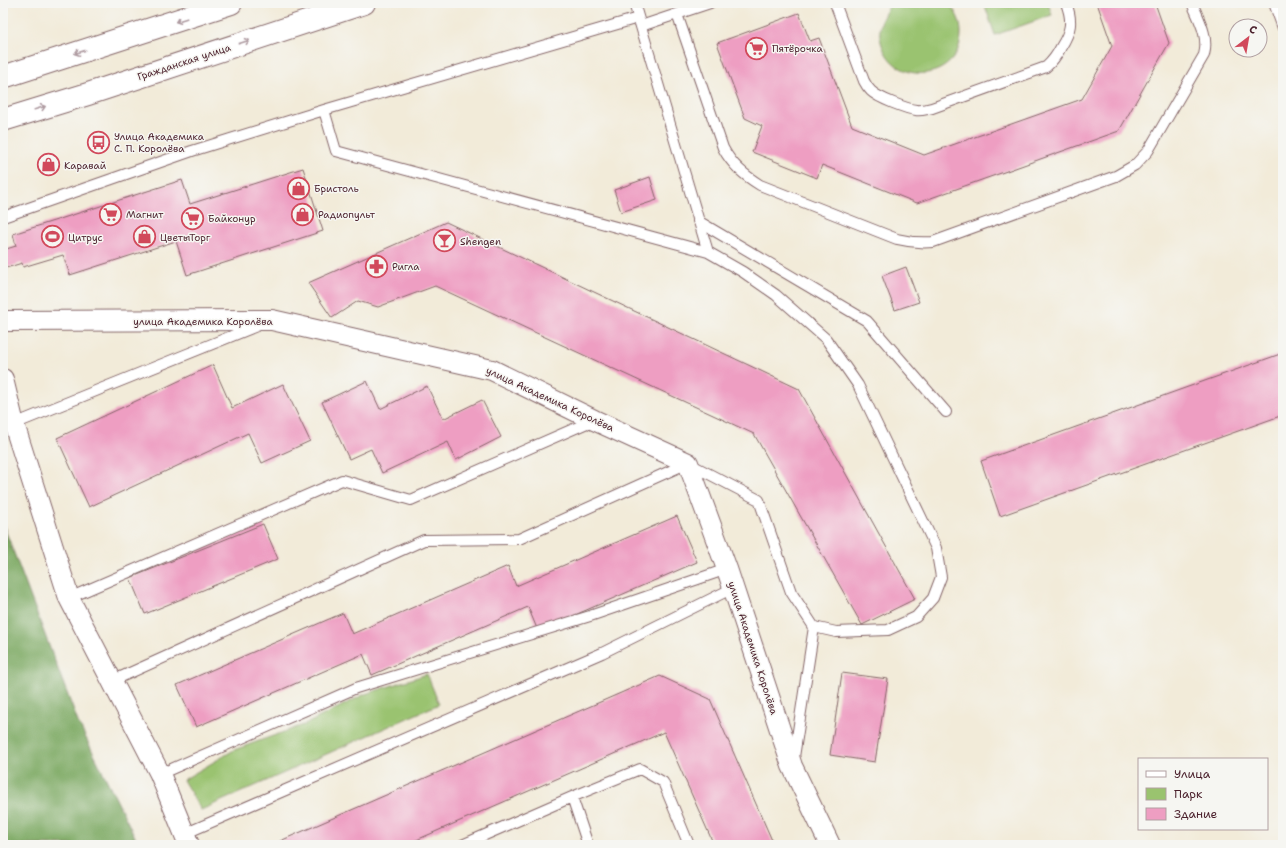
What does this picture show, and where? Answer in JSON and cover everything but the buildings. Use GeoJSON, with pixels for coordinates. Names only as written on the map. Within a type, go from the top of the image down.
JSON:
{"type":"FeatureCollection","features":[{"type":"Feature","properties":{"kind":"main road"},"geometry":{"type":"LineString","coordinates":[[3,77],[231,3]]}},
{"type":"Feature","properties":{"kind":"main road","name":"Гражданская улица"},"geometry":{"type":"LineString","coordinates":[[3,120],[88,94],[364,3]]}},
{"type":"Feature","properties":{"kind":"street","name":"улица Академика Королёва"},"geometry":{"type":"LineString","coordinates":[[3,321],[272,320],[492,370],[688,464],[727,569],[792,766],[830,845]]}},
{"type":"Feature","properties":{"kind":"street"},"geometry":{"type":"LineString","coordinates":[[3,379],[14,424],[69,598],[160,774],[186,839]]}},
{"type":"Feature","properties":{"kind":"lane"},"geometry":{"type":"LineString","coordinates":[[634,3],[708,252]]}},
{"type":"Feature","properties":{"kind":"lane"},"geometry":{"type":"LineString","coordinates":[[3,217],[192,151],[324,110],[639,22],[677,14],[710,3]]}},
{"type":"Feature","properties":{"kind":"lane"},"geometry":{"type":"LineString","coordinates":[[835,3],[864,81],[871,91],[882,98],[906,107],[915,110],[922,110],[932,108],[1046,67],[1056,56],[1068,37],[1071,21],[1066,3]]}},
{"type":"Feature","properties":{"kind":"lane"},"geometry":{"type":"LineString","coordinates":[[677,14],[723,148],[731,161],[743,175],[760,185],[897,239],[926,243],[933,242],[1116,176],[1135,165],[1148,151],[1204,55],[1206,38],[1192,3]]}},
{"type":"Feature","properties":{"kind":"lane"},"geometry":{"type":"LineString","coordinates":[[1274,3],[1283,28]]}},
{"type":"Feature","properties":{"kind":"lane"},"geometry":{"type":"LineString","coordinates":[[324,110],[336,151],[708,252],[743,272],[776,296],[826,339],[858,385],[936,548],[941,577],[933,598],[916,617],[888,630],[836,632],[814,627]]}},
{"type":"Feature","properties":{"kind":"lane"},"geometry":{"type":"LineString","coordinates":[[698,221],[866,321],[946,412]]}},
{"type":"Feature","properties":{"kind":"lane"},"geometry":{"type":"LineString","coordinates":[[14,424],[272,320]]}},
{"type":"Feature","properties":{"kind":"lane"},"geometry":{"type":"LineString","coordinates":[[69,598],[342,480],[411,500],[594,420]]}},
{"type":"Feature","properties":{"kind":"lane"},"geometry":{"type":"LineString","coordinates":[[112,681],[424,540],[519,539],[688,464],[759,500],[791,592],[814,627],[792,766]]}},
{"type":"Feature","properties":{"kind":"lane"},"geometry":{"type":"LineString","coordinates":[[160,774],[356,688],[590,616],[727,569]]}},
{"type":"Feature","properties":{"kind":"lane"},"geometry":{"type":"LineString","coordinates":[[186,839],[602,653],[733,588]]}},
{"type":"Feature","properties":{"kind":"lane"},"geometry":{"type":"LineString","coordinates":[[462,845],[640,769],[663,782],[689,845]]}},
{"type":"Feature","properties":{"kind":"lane"},"geometry":{"type":"LineString","coordinates":[[572,797],[588,845]]}},
{"type":"Feature","properties":{"kind":"green space"},"geometry":{"type":"Polygon","coordinates":[[[893,3],[948,3],[958,16],[961,33],[958,49],[950,61],[939,69],[926,73],[912,72],[899,67],[888,57],[881,42],[880,26],[886,11],[893,3]]]}},
{"type":"Feature","properties":{"kind":"green space"},"geometry":{"type":"Polygon","coordinates":[[[984,3],[1048,3],[1052,15],[995,35],[984,3]]]}},
{"type":"Feature","properties":{"kind":"green space"},"geometry":{"type":"Polygon","coordinates":[[[3,524],[78,722],[139,845],[3,845],[3,524]]]}},
{"type":"Feature","properties":{"kind":"green space"},"geometry":{"type":"Polygon","coordinates":[[[427,674],[439,704],[201,810],[183,780],[234,750],[306,724],[365,694],[427,674]]]}},
{"type":"Feature","properties":{"kind":"place","name":"Пятёрочка"},"geometry":{"type":"Point","coordinates":[757,48]}},
{"type":"Feature","properties":{"kind":"place","name":"Улица Академика С. П. Королёва"},"geometry":{"type":"Point","coordinates":[99,142]}},
{"type":"Feature","properties":{"kind":"place","name":"Каравай"},"geometry":{"type":"Point","coordinates":[49,165]}},
{"type":"Feature","properties":{"kind":"place","name":"Бристоль"},"geometry":{"type":"Point","coordinates":[298,188]}},
{"type":"Feature","properties":{"kind":"place","name":"Магнит"},"geometry":{"type":"Point","coordinates":[111,214]}},
{"type":"Feature","properties":{"kind":"place","name":"Радиопульт"},"geometry":{"type":"Point","coordinates":[302,214]}},
{"type":"Feature","properties":{"kind":"place","name":"Байконур"},"geometry":{"type":"Point","coordinates":[192,218]}},
{"type":"Feature","properties":{"kind":"place","name":"Цитрус"},"geometry":{"type":"Point","coordinates":[53,237]}},
{"type":"Feature","properties":{"kind":"place","name":"ЦветыТорг"},"geometry":{"type":"Point","coordinates":[144,237]}},
{"type":"Feature","properties":{"kind":"place","name":"Shengen"},"geometry":{"type":"Point","coordinates":[444,241]}},
{"type":"Feature","properties":{"kind":"place","name":"Ригла"},"geometry":{"type":"Point","coordinates":[377,266]}}]}
